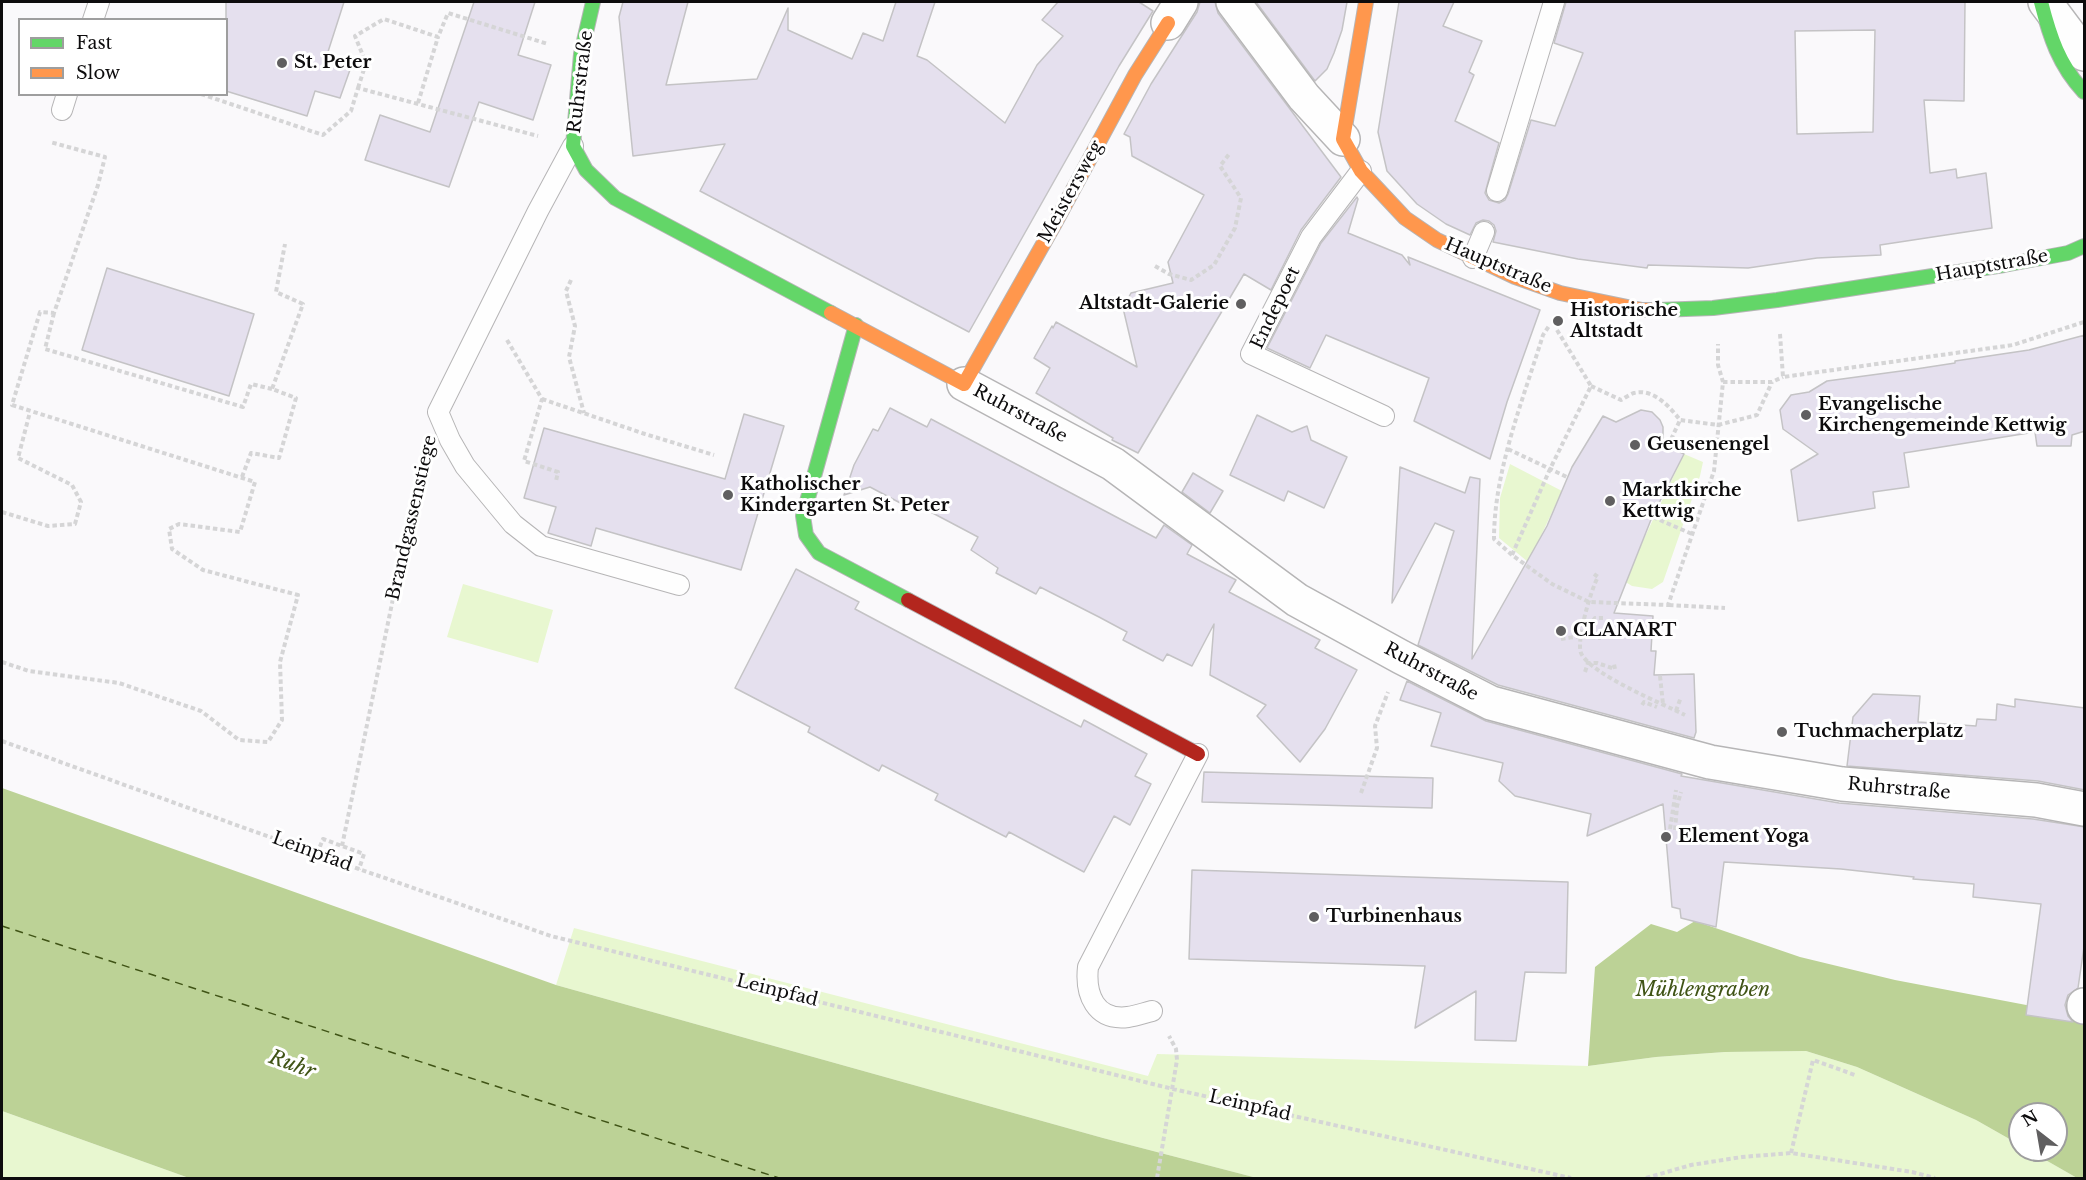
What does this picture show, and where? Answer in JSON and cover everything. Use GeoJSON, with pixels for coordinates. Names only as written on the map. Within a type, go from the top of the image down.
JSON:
{"type":"FeatureCollection","features":[{"type":"Feature","properties":{"kind":"street","name":"Ruhrstraße"},"geometry":{"type":"LineString","coordinates":[[593,2],[581,54],[573,146],[586,170],[615,198],[1113,464],[1297,600],[1401,657],[1491,703],[1710,762],[1842,784],[2036,800],[2085,809]]}},
{"type":"Feature","properties":{"kind":"street","name":"Hauptstraße"},"geometry":{"type":"LineString","coordinates":[[1233,2],[1305,97],[1343,139],[1361,171],[1405,218],[1437,240],[1473,258],[1515,277],[1560,293],[1642,310],[1713,308],[2004,265],[2068,253],[2085,246]]}},
{"type":"Feature","properties":{"kind":"street"},"geometry":{"type":"LineString","coordinates":[[1343,139],[1366,2]]}},
{"type":"Feature","properties":{"kind":"street"},"geometry":{"type":"LineString","coordinates":[[2043,2],[2085,54]]}},
{"type":"Feature","properties":{"kind":"street"},"geometry":{"type":"LineString","coordinates":[[2043,2],[2054,51],[2071,79],[2085,92]]}},
{"type":"Feature","properties":{"kind":"street","name":"Meistersweg"},"geometry":{"type":"LineString","coordinates":[[964,384],[1135,75],[1174,12]]}},
{"type":"Feature","properties":{"kind":"street"},"geometry":{"type":"LineString","coordinates":[[856,325],[803,516],[806,535],[819,553],[1198,754]]}},
{"type":"Feature","properties":{"kind":"lane"},"geometry":{"type":"LineString","coordinates":[[94,18],[99,2]]}},
{"type":"Feature","properties":{"kind":"lane"},"geometry":{"type":"LineString","coordinates":[[1497,190],[1554,2]]}},
{"type":"Feature","properties":{"kind":"lane","name":"Brandgassenstiege"},"geometry":{"type":"LineString","coordinates":[[438,412],[538,210],[573,146]]}},
{"type":"Feature","properties":{"kind":"lane","name":"Endepoet"},"geometry":{"type":"LineString","coordinates":[[1361,171],[1311,237],[1251,354],[1384,416]]}},
{"type":"Feature","properties":{"kind":"lane"},"geometry":{"type":"LineString","coordinates":[[1473,258],[1484,232]]}},
{"type":"Feature","properties":{"kind":"lane"},"geometry":{"type":"LineString","coordinates":[[438,412],[465,466],[513,524],[541,546],[679,585]]}},
{"type":"Feature","properties":{"kind":"lane"},"geometry":{"type":"LineString","coordinates":[[1152,1011],[1127,1017],[1102,1012],[1091,1000],[1086,982],[1088,967],[1198,754]]}},
{"type":"Feature","properties":{"kind":"path"},"geometry":{"type":"LineString","coordinates":[[418,103],[447,13],[581,54]]}},
{"type":"Feature","properties":{"kind":"path"},"geometry":{"type":"LineString","coordinates":[[207,96],[323,135],[351,111],[366,63],[355,36],[384,19],[438,37]]}},
{"type":"Feature","properties":{"kind":"path"},"geometry":{"type":"LineString","coordinates":[[358,88],[573,146]]}},
{"type":"Feature","properties":{"kind":"path"},"geometry":{"type":"LineString","coordinates":[[50,142],[105,157],[98,185],[54,313],[45,349],[243,407],[251,384],[296,398],[279,458],[251,453],[243,477]]}},
{"type":"Feature","properties":{"kind":"path"},"geometry":{"type":"LineString","coordinates":[[1155,266],[1169,274],[1191,280],[1214,265],[1235,228],[1241,198],[1220,166],[1230,153]]}},
{"type":"Feature","properties":{"kind":"path"},"geometry":{"type":"LineString","coordinates":[[272,389],[303,304],[276,292],[285,244]]}},
{"type":"Feature","properties":{"kind":"path"},"geometry":{"type":"LineString","coordinates":[[571,280],[566,291],[575,326],[569,357],[584,413]]}},
{"type":"Feature","properties":{"kind":"path"},"geometry":{"type":"LineString","coordinates":[[1777,300],[1783,377]]}},
{"type":"Feature","properties":{"kind":"path"},"geometry":{"type":"LineString","coordinates":[[2,662],[29,671],[119,683],[201,711],[239,741],[268,742],[282,720],[279,662],[298,595],[203,570],[172,549],[169,529],[179,524],[240,532],[255,482],[12,405],[40,312],[54,313]]}},
{"type":"Feature","properties":{"kind":"path"},"geometry":{"type":"LineString","coordinates":[[1725,608],[1589,602],[1552,584],[1494,539],[1494,516],[1500,475],[1543,335],[1552,322],[1591,386],[1621,400],[1636,393],[1656,397],[1670,406],[1680,420],[1718,426],[1757,415],[1772,382]]}},
{"type":"Feature","properties":{"kind":"path"},"geometry":{"type":"LineString","coordinates":[[1723,382],[1772,382],[1783,377],[2013,345],[2085,322]]}},
{"type":"Feature","properties":{"kind":"path"},"geometry":{"type":"LineString","coordinates":[[504,335],[542,399],[645,434],[714,454]]}},
{"type":"Feature","properties":{"kind":"path"},"geometry":{"type":"LineString","coordinates":[[1668,605],[1714,471],[1723,382],[1718,365],[1719,350]]}},
{"type":"Feature","properties":{"kind":"path"},"geometry":{"type":"LineString","coordinates":[[1512,555],[1550,469],[1591,386]]}},
{"type":"Feature","properties":{"kind":"path"},"geometry":{"type":"LineString","coordinates":[[542,399],[524,461],[558,472],[556,481]]}},
{"type":"Feature","properties":{"kind":"path"},"geometry":{"type":"LineString","coordinates":[[2,512],[48,526],[75,524],[81,502],[72,485],[18,458],[30,412]]}},
{"type":"Feature","properties":{"kind":"path","name":"Brandgassenstiege"},"geometry":{"type":"LineString","coordinates":[[342,846],[423,453],[438,412]]}},
{"type":"Feature","properties":{"kind":"path"},"geometry":{"type":"LineString","coordinates":[[1668,446],[1680,420]]}},
{"type":"Feature","properties":{"kind":"path"},"geometry":{"type":"LineString","coordinates":[[1508,449],[1569,478]]}},
{"type":"Feature","properties":{"kind":"path"},"geometry":{"type":"LineString","coordinates":[[1653,517],[1692,534]]}},
{"type":"Feature","properties":{"kind":"path"},"geometry":{"type":"LineString","coordinates":[[1594,574],[1598,577],[1590,592],[1580,650],[1588,663],[1690,718]]}},
{"type":"Feature","properties":{"kind":"path"},"geometry":{"type":"LineString","coordinates":[[1581,636],[1595,618],[1603,618]]}},
{"type":"Feature","properties":{"kind":"path"},"geometry":{"type":"LineString","coordinates":[[1562,639],[1581,636],[1601,638]]}},
{"type":"Feature","properties":{"kind":"path"},"geometry":{"type":"LineString","coordinates":[[1361,794],[1377,748],[1375,726],[1401,657]]}},
{"type":"Feature","properties":{"kind":"path"},"geometry":{"type":"LineString","coordinates":[[1588,663],[1597,663],[1615,669],[1614,664]]}},
{"type":"Feature","properties":{"kind":"path"},"geometry":{"type":"LineString","coordinates":[[1585,672],[1588,663]]}},
{"type":"Feature","properties":{"kind":"path"},"geometry":{"type":"LineString","coordinates":[[1642,705],[1644,702],[1665,711],[1660,676]]}},
{"type":"Feature","properties":{"kind":"path"},"geometry":{"type":"LineString","coordinates":[[1621,691],[1624,684]]}},
{"type":"Feature","properties":{"kind":"path"},"geometry":{"type":"LineString","coordinates":[[1676,711],[1680,697]]}},
{"type":"Feature","properties":{"kind":"path","name":"Leinpfad"},"geometry":{"type":"LineString","coordinates":[[2,741],[551,936],[1173,1089],[1571,1179]]}},
{"type":"Feature","properties":{"kind":"path"},"geometry":{"type":"LineString","coordinates":[[1670,829],[1672,803]]}},
{"type":"Feature","properties":{"kind":"path"},"geometry":{"type":"LineString","coordinates":[[317,854],[323,839],[364,854],[359,869]]}},
{"type":"Feature","properties":{"kind":"path"},"geometry":{"type":"LineString","coordinates":[[1152,1011],[1176,1049],[1177,1060],[1157,1179]]}},
{"type":"Feature","properties":{"kind":"path"},"geometry":{"type":"LineString","coordinates":[[1791,1153],[1813,1060],[1855,1075]]}},
{"type":"Feature","properties":{"kind":"path"},"geometry":{"type":"LineString","coordinates":[[1647,1179],[1691,1165],[1742,1157],[1791,1153],[1912,1172],[1935,1179]]}},
{"type":"Feature","properties":{"kind":"shaded area"},"geometry":{"type":"Polygon","coordinates":[[[1684,454],[1703,462],[1663,582],[1652,589],[1632,586],[1624,581],[1684,454]]]}},
{"type":"Feature","properties":{"kind":"shaded area"},"geometry":{"type":"Polygon","coordinates":[[[1510,464],[1562,491],[1539,540],[1567,554],[1539,571],[1499,538],[1500,498],[1510,464]]]}},
{"type":"Feature","properties":{"kind":"shaded area"},"geometry":{"type":"Polygon","coordinates":[[[463,584],[553,610],[538,663],[447,637],[463,584]]]}},
{"type":"Feature","properties":{"kind":"shaded area"},"geometry":{"type":"Polygon","coordinates":[[[574,928],[1148,1076],[1157,1054],[1588,1066],[1656,1057],[1725,1052],[1806,1051],[1857,1067],[1976,1120],[2008,1138],[2008,1162],[2049,1162],[2077,1178],[1257,1178],[1103,1138],[556,985],[574,928]]]}},
{"type":"Feature","properties":{"kind":"shaded area"},"geometry":{"type":"Polygon","coordinates":[[[2,1111],[189,1178],[2,1178],[2,1111]]]}},
{"type":"Feature","properties":{"kind":"water","name":"Ruhr"},"geometry":{"type":"Polygon","coordinates":[[[2,788],[556,985],[1103,1138],[1257,1178],[189,1178],[2,1111],[2,788]]]}},
{"type":"Feature","properties":{"kind":"water","name":"Mühlengraben"},"geometry":{"type":"Polygon","coordinates":[[[1695,921],[1800,957],[1895,980],[2084,1016],[2084,1178],[2077,1178],[2049,1162],[2068,1162],[2068,1102],[2008,1102],[2008,1138],[1976,1120],[1857,1067],[1806,1051],[1725,1052],[1656,1057],[1588,1066],[1595,967],[1651,924],[1677,932],[1695,921]]]}},
{"type":"Feature","properties":{"kind":"building","name":"St. Peter"},"geometry":{"type":"Polygon","coordinates":[[[226,2],[344,2],[326,58],[351,67],[340,98],[315,91],[307,116],[228,92],[228,18],[226,18],[226,2]]]}},
{"type":"Feature","properties":{"kind":"building"},"geometry":{"type":"Polygon","coordinates":[[[474,2],[535,2],[518,55],[551,65],[533,120],[479,102],[449,187],[365,160],[380,115],[430,132],[474,2]]]}},
{"type":"Feature","properties":{"kind":"building"},"geometry":{"type":"Polygon","coordinates":[[[623,2],[688,2],[666,85],[757,79],[788,8],[788,30],[852,59],[863,33],[883,41],[896,2],[935,2],[917,56],[927,60],[1005,123],[1037,65],[1063,36],[1042,20],[1058,2],[1139,2],[1153,11],[1119,66],[969,332],[700,191],[725,144],[633,156],[619,17],[623,2]]]}},
{"type":"Feature","properties":{"kind":"building"},"geometry":{"type":"Polygon","coordinates":[[[1200,2],[1215,2],[1218,13],[1341,177],[1301,230],[1271,290],[1244,274],[1138,453],[1112,440],[1113,438],[1036,393],[1050,368],[1034,358],[1056,322],[1137,367],[1123,308],[1131,293],[1173,283],[1168,262],[1204,195],[1132,156],[1130,137],[1124,134],[1151,84],[1197,12],[1200,2]]]}},
{"type":"Feature","properties":{"kind":"building"},"geometry":{"type":"Polygon","coordinates":[[[1256,2],[1347,2],[1342,30],[1334,53],[1327,69],[1315,81],[1256,2]]]}},
{"type":"Feature","properties":{"kind":"building"},"geometry":{"type":"Polygon","coordinates":[[[1399,2],[1454,2],[1443,26],[1482,41],[1469,72],[1474,75],[1455,121],[1499,143],[1485,193],[1489,200],[1499,203],[1505,200],[1508,194],[1531,120],[1555,126],[1583,53],[1554,43],[1566,2],[1965,2],[1964,101],[1924,100],[1930,173],[1956,169],[1957,178],[1986,173],[1992,228],[1880,245],[1881,255],[1817,258],[1748,268],[1648,265],[1647,268],[1578,259],[1493,242],[1496,231],[1494,225],[1489,221],[1483,220],[1476,223],[1470,235],[1446,224],[1417,204],[1387,171],[1378,132],[1399,2]],[[1875,30],[1795,31],[1797,134],[1873,132],[1875,30]]]}},
{"type":"Feature","properties":{"kind":"building"},"geometry":{"type":"Polygon","coordinates":[[[1357,197],[1348,233],[1402,255],[1410,265],[1408,257],[1540,310],[1507,402],[1490,459],[1414,421],[1429,378],[1326,335],[1310,368],[1267,348],[1321,243],[1357,197]]]}},
{"type":"Feature","properties":{"kind":"building"},"geometry":{"type":"Polygon","coordinates":[[[107,268],[254,314],[229,396],[82,350],[107,268]]]}},
{"type":"Feature","properties":{"kind":"building"},"geometry":{"type":"Polygon","coordinates":[[[2085,335],[2085,431],[2072,435],[2071,446],[2037,446],[2035,432],[1904,453],[1909,487],[1873,492],[1875,508],[1798,521],[1791,470],[1818,454],[1783,429],[1780,410],[1791,395],[1809,392],[1827,381],[2029,350],[2085,335]]]}},
{"type":"Feature","properties":{"kind":"building"},"geometry":{"type":"Polygon","coordinates":[[[890,408],[927,427],[931,419],[1156,538],[1164,525],[1192,545],[1187,554],[1236,580],[1229,592],[1320,640],[1315,648],[1357,670],[1325,729],[1300,762],[1257,716],[1266,705],[1210,675],[1214,624],[1192,666],[1167,654],[1163,661],[1123,640],[1127,632],[1099,617],[1040,587],[1036,594],[996,573],[998,568],[971,550],[978,537],[908,500],[906,506],[870,487],[844,495],[854,465],[873,429],[878,431],[890,408]]]}},
{"type":"Feature","properties":{"kind":"building"},"geometry":{"type":"Polygon","coordinates":[[[1641,410],[1652,412],[1660,420],[1663,427],[1663,444],[1684,454],[1658,502],[1614,613],[1653,616],[1651,651],[1656,651],[1654,675],[1694,674],[1696,732],[1694,738],[1498,685],[1418,645],[1454,531],[1435,523],[1392,603],[1400,467],[1465,493],[1470,477],[1480,479],[1472,659],[1547,526],[1572,467],[1603,416],[1616,422],[1641,410]]]}},
{"type":"Feature","properties":{"kind":"building"},"geometry":{"type":"Polygon","coordinates":[[[744,414],[784,426],[741,570],[596,528],[591,546],[548,533],[556,507],[524,498],[544,428],[725,479],[744,414]]]}},
{"type":"Feature","properties":{"kind":"building"},"geometry":{"type":"Polygon","coordinates":[[[1257,415],[1292,432],[1307,426],[1311,440],[1347,457],[1324,508],[1288,491],[1284,501],[1230,475],[1257,415]]]}},
{"type":"Feature","properties":{"kind":"building"},"geometry":{"type":"Polygon","coordinates":[[[1193,473],[1223,491],[1210,513],[1182,492],[1193,473]]]}},
{"type":"Feature","properties":{"kind":"building"},"geometry":{"type":"Polygon","coordinates":[[[796,569],[859,602],[855,609],[919,643],[1081,727],[1084,720],[1147,754],[1135,776],[1151,784],[1130,825],[1114,816],[1084,872],[1009,832],[1006,837],[935,800],[938,794],[882,765],[879,771],[808,732],[810,727],[735,688],[796,569]]]}},
{"type":"Feature","properties":{"kind":"building"},"geometry":{"type":"Polygon","coordinates":[[[1407,681],[1486,721],[1682,774],[1681,776],[1839,803],[2033,819],[2085,827],[2085,940],[2078,988],[2068,995],[2065,1005],[2068,1016],[2073,1022],[2026,1015],[2041,904],[1973,897],[1974,884],[1913,879],[1914,877],[1841,869],[1724,862],[1716,927],[1681,918],[1680,909],[1672,907],[1663,804],[1587,836],[1591,814],[1515,796],[1499,781],[1503,763],[1431,746],[1441,713],[1400,700],[1407,681]]]}},
{"type":"Feature","properties":{"kind":"building"},"geometry":{"type":"Polygon","coordinates":[[[1873,694],[1920,696],[1918,722],[1976,726],[1977,719],[1996,720],[1997,704],[2015,707],[2015,699],[2085,708],[2085,790],[2038,781],[1847,766],[1853,717],[1873,694]]]}},
{"type":"Feature","properties":{"kind":"building"},"geometry":{"type":"Polygon","coordinates":[[[1204,772],[1433,778],[1432,808],[1202,802],[1204,772]]]}},
{"type":"Feature","properties":{"kind":"building"},"geometry":{"type":"Polygon","coordinates":[[[1192,870],[1568,882],[1566,973],[1525,972],[1516,1041],[1475,1040],[1476,991],[1415,1028],[1425,966],[1189,959],[1192,870]]]}},
{"type":"Feature","properties":{"kind":"ferry route"},"geometry":{"type":"LineString","coordinates":[[2,926],[779,1178]]}},
{"type":"Feature","properties":{"kind":"traffic: fast"},"geometry":{"type":"LineString","coordinates":[[593,2],[581,54],[573,146],[586,170],[615,198],[831,313]]}},
{"type":"Feature","properties":{"kind":"traffic: fast"},"geometry":{"type":"LineString","coordinates":[[2041,2],[2062,61],[2084,92]]}},
{"type":"Feature","properties":{"kind":"traffic: fast"},"geometry":{"type":"LineString","coordinates":[[1658,310],[1713,308],[1777,300],[2004,265],[2068,253],[2084,246]]}},
{"type":"Feature","properties":{"kind":"traffic: fast"},"geometry":{"type":"LineString","coordinates":[[856,325],[803,516],[806,535],[819,553],[908,600]]}},
{"type":"Feature","properties":{"kind":"traffic: slow"},"geometry":{"type":"LineString","coordinates":[[1366,2],[1343,139],[1361,171],[1405,218],[1437,240],[1515,277],[1560,293],[1642,310],[1658,310]]}},
{"type":"Feature","properties":{"kind":"traffic: slow"},"geometry":{"type":"LineString","coordinates":[[831,313],[964,384],[1135,75],[1168,23]]}},
{"type":"Feature","properties":{"kind":"traffic: jam"},"geometry":{"type":"LineString","coordinates":[[908,600],[1198,754]]}},
{"type":"Feature","properties":{"kind":"place","name":"St. Peter"},"geometry":{"type":"Point","coordinates":[282,63]}},
{"type":"Feature","properties":{"kind":"place","name":"Altstadt-Galerie"},"geometry":{"type":"Point","coordinates":[1241,304]}},
{"type":"Feature","properties":{"kind":"place","name":"Historische Altstadt"},"geometry":{"type":"Point","coordinates":[1558,321]}},
{"type":"Feature","properties":{"kind":"place","name":"Evangelische Kirchengemeinde Kettwig"},"geometry":{"type":"Point","coordinates":[1806,415]}},
{"type":"Feature","properties":{"kind":"place","name":"Geusenengel"},"geometry":{"type":"Point","coordinates":[1635,445]}},
{"type":"Feature","properties":{"kind":"place","name":"Katholischer Kindergarten St. Peter"},"geometry":{"type":"Point","coordinates":[728,495]}},
{"type":"Feature","properties":{"kind":"place","name":"Marktkirche Kettwig"},"geometry":{"type":"Point","coordinates":[1610,501]}},
{"type":"Feature","properties":{"kind":"place","name":"CLANART"},"geometry":{"type":"Point","coordinates":[1561,631]}},
{"type":"Feature","properties":{"kind":"place","name":"Tuchmacherplatz"},"geometry":{"type":"Point","coordinates":[1782,732]}},
{"type":"Feature","properties":{"kind":"place","name":"Element Yoga"},"geometry":{"type":"Point","coordinates":[1666,837]}},
{"type":"Feature","properties":{"kind":"place","name":"Turbinenhaus"},"geometry":{"type":"Point","coordinates":[1314,917]}}]}
